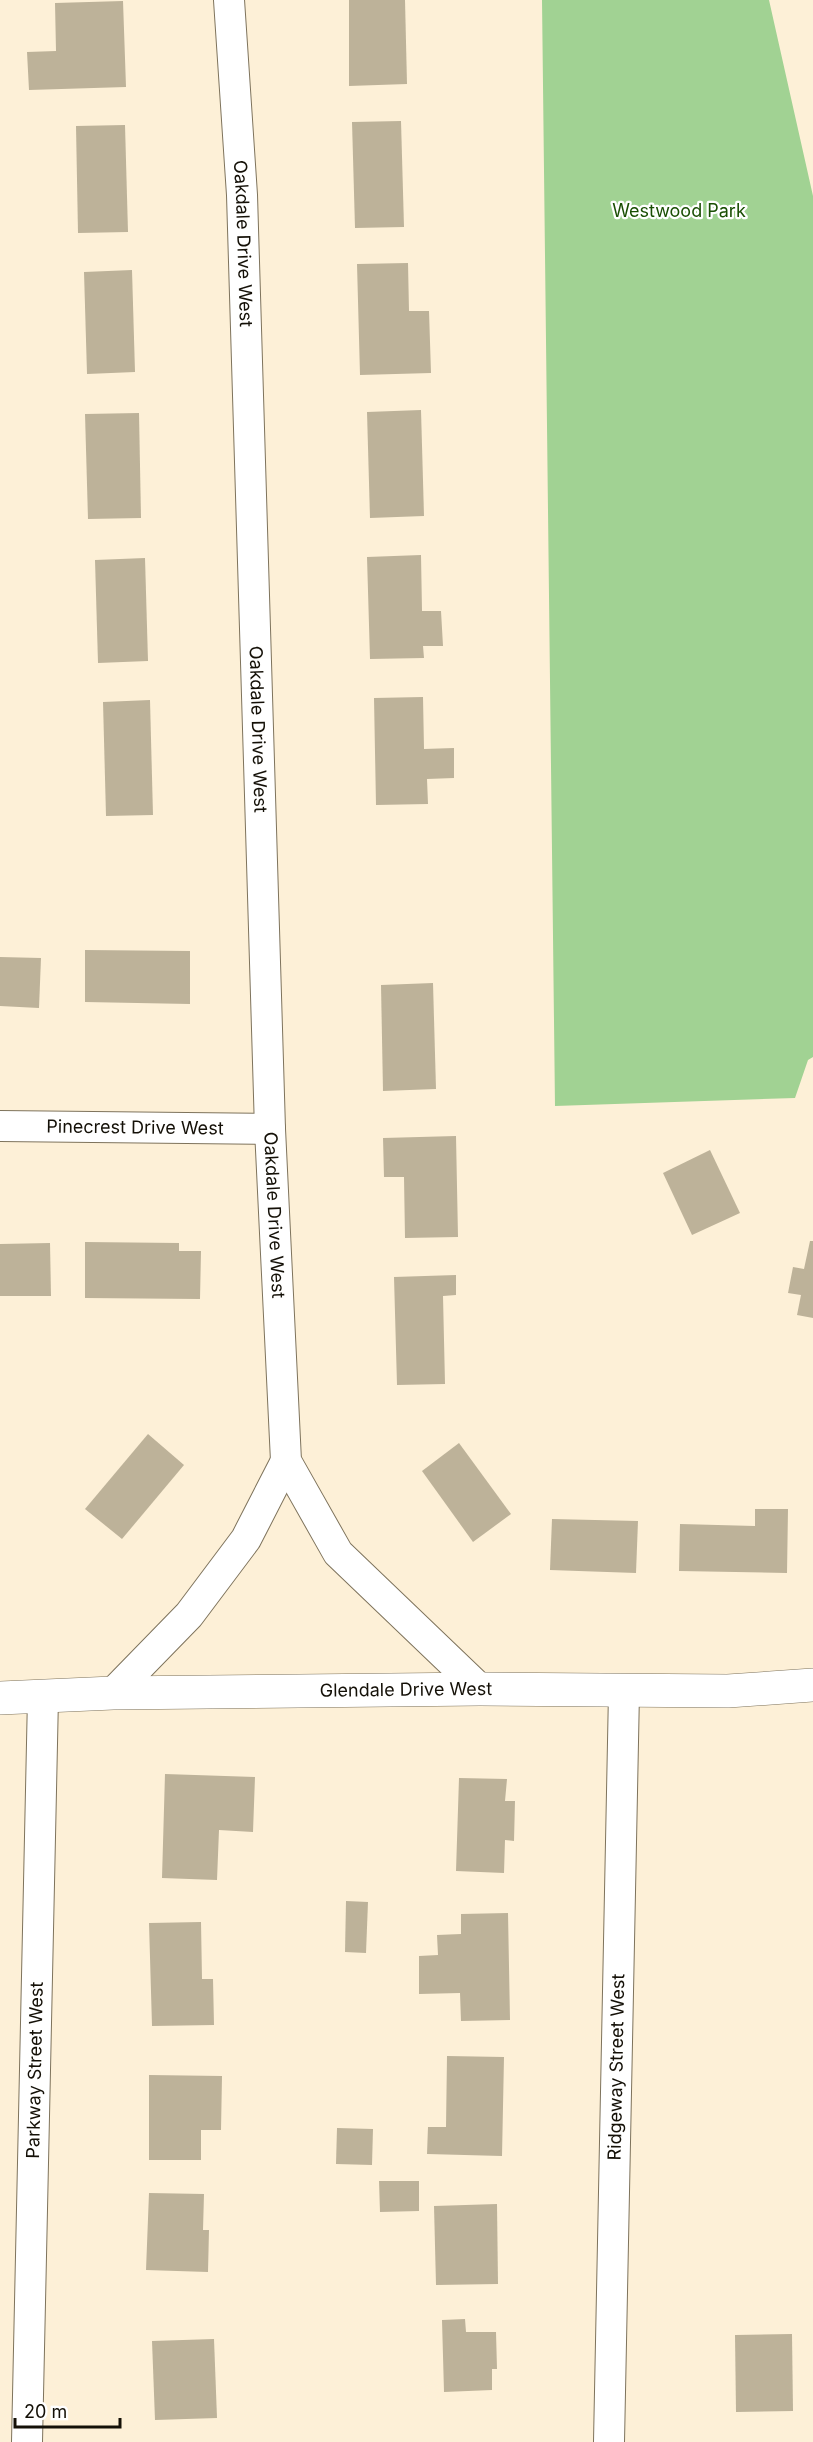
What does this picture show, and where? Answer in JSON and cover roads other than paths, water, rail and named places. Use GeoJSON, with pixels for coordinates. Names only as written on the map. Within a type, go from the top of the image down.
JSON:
{"type":"FeatureCollection","features":[{"type":"Feature","properties":{"kind":"street","name":"Oakdale Drive West"},"geometry":{"type":"LineString","coordinates":[[230,0],[242,195],[270,1129],[286,1461],[338,1553],[480,1689]]}},
{"type":"Feature","properties":{"kind":"street","name":"Pinecrest Drive West"},"geometry":{"type":"LineString","coordinates":[[0,1126],[270,1129]]}},
{"type":"Feature","properties":{"kind":"street","name":"Oakdale Drive West"},"geometry":{"type":"LineString","coordinates":[[113,1693],[189,1615],[232,1558],[246,1539],[286,1461]]}},
{"type":"Feature","properties":{"kind":"street","name":"Glendale Drive West"},"geometry":{"type":"LineString","coordinates":[[0,1698],[113,1693],[480,1689],[624,1692],[728,1691],[813,1685]]}},
{"type":"Feature","properties":{"kind":"street","name":"Ridgeway Street West"},"geometry":{"type":"LineString","coordinates":[[609,2442],[624,1692]]}},
{"type":"Feature","properties":{"kind":"street","name":"Parkway Street West"},"geometry":{"type":"LineString","coordinates":[[27,2442],[43,1697]]}},
{"type":"Feature","properties":{"kind":"park label","name":"Westwood Park"},"geometry":{"type":"Point","coordinates":[679,211]}}]}
